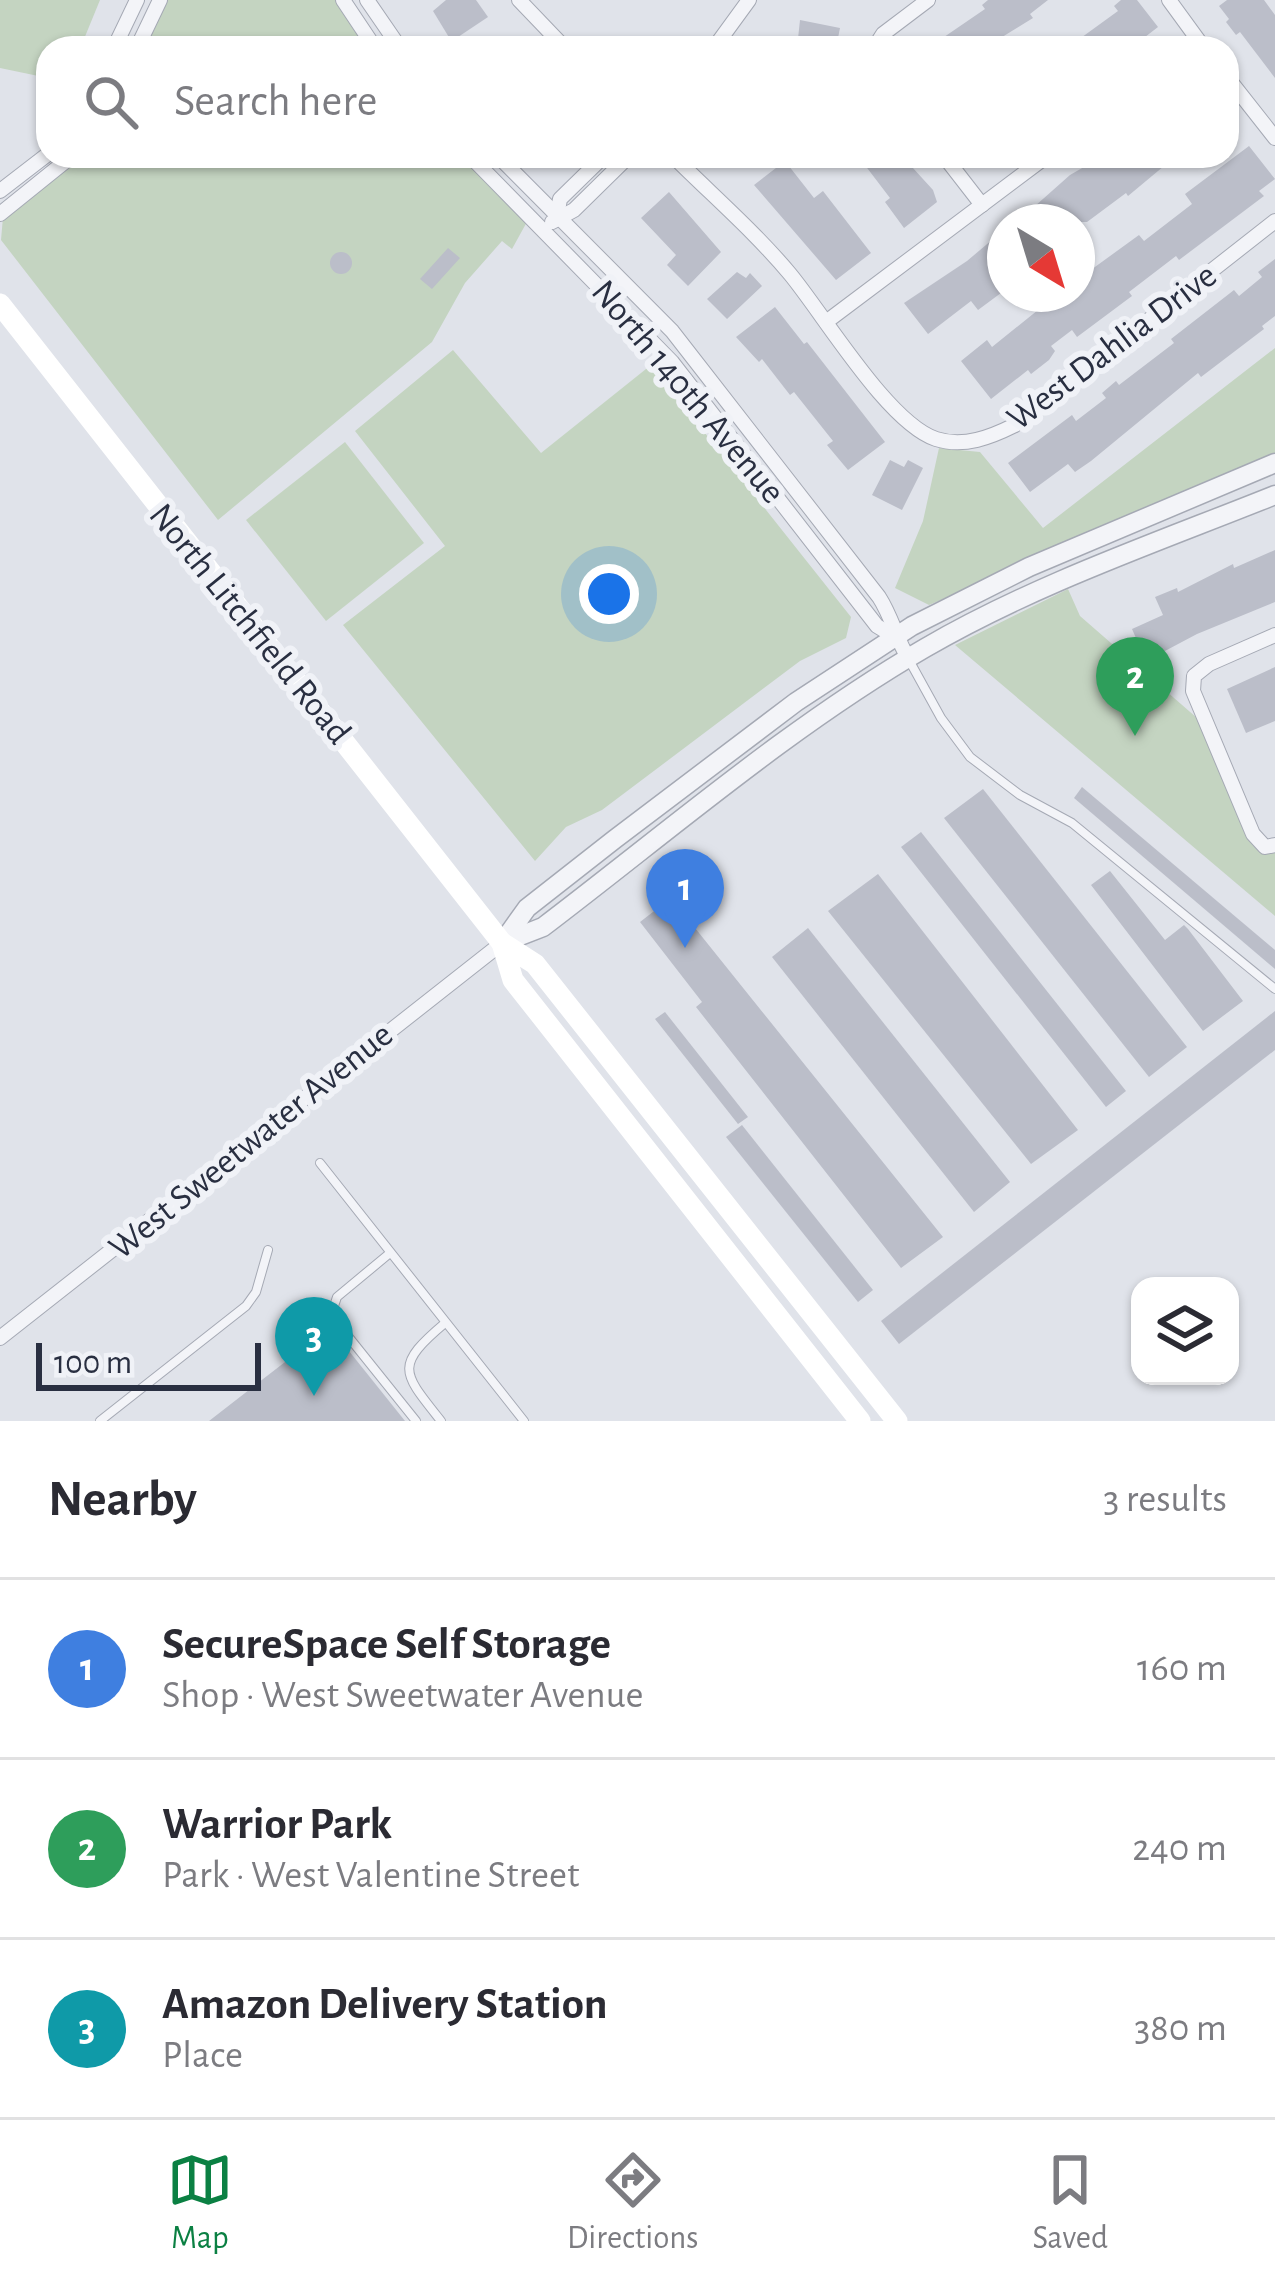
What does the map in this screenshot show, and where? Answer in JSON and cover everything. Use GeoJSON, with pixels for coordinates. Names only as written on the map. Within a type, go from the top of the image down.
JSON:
{"type":"FeatureCollection","features":[{"type":"Feature","properties":{"kind":"main road","name":"North Litchfield Road"},"geometry":{"type":"LineString","coordinates":[[0,304],[502,943],[535,964],[897,1421]]}},
{"type":"Feature","properties":{"kind":"main road","name":"North Litchfield Road"},"geometry":{"type":"LineString","coordinates":[[502,943],[513,980],[860,1421]]}},
{"type":"Feature","properties":{"kind":"street"},"geometry":{"type":"LineString","coordinates":[[120,36],[137,0]]}},
{"type":"Feature","properties":{"kind":"street"},"geometry":{"type":"LineString","coordinates":[[143,36],[160,0]]}},
{"type":"Feature","properties":{"kind":"street"},"geometry":{"type":"LineString","coordinates":[[343,0],[367,36]]}},
{"type":"Feature","properties":{"kind":"street"},"geometry":{"type":"LineString","coordinates":[[367,0],[392,36]]}},
{"type":"Feature","properties":{"kind":"street"},"geometry":{"type":"LineString","coordinates":[[519,0],[554,36]]}},
{"type":"Feature","properties":{"kind":"street"},"geometry":{"type":"LineString","coordinates":[[723,36],[749,0]]}},
{"type":"Feature","properties":{"kind":"street"},"geometry":{"type":"LineString","coordinates":[[883,36],[928,0]]}},
{"type":"Feature","properties":{"kind":"street"},"geometry":{"type":"LineString","coordinates":[[1168,0],[1191,36]]}},
{"type":"Feature","properties":{"kind":"street"},"geometry":{"type":"LineString","coordinates":[[1239,92],[1275,139]]}},
{"type":"Feature","properties":{"kind":"street"},"geometry":{"type":"LineString","coordinates":[[0,191],[36,163]]}},
{"type":"Feature","properties":{"kind":"street"},"geometry":{"type":"LineString","coordinates":[[0,214],[58,168]]}},
{"type":"Feature","properties":{"kind":"street","name":"North 140th Avenue"},"geometry":{"type":"LineString","coordinates":[[482,168],[672,362],[877,626],[895,637]]}},
{"type":"Feature","properties":{"kind":"street","name":"North 140th Avenue"},"geometry":{"type":"LineString","coordinates":[[510,168],[692,354],[879,597],[908,658]]}},
{"type":"Feature","properties":{"kind":"street"},"geometry":{"type":"LineString","coordinates":[[557,216],[560,199],[592,168]]}},
{"type":"Feature","properties":{"kind":"street"},"geometry":{"type":"LineString","coordinates":[[544,230],[557,216],[574,210],[617,168]]}},
{"type":"Feature","properties":{"kind":"street"},"geometry":{"type":"LineString","coordinates":[[686,168],[789,273],[826,322],[1031,168]]}},
{"type":"Feature","properties":{"kind":"street"},"geometry":{"type":"LineString","coordinates":[[953,168],[982,205]]}},
{"type":"Feature","properties":{"kind":"street","name":"West Dahlia Drive"},"geometry":{"type":"LineString","coordinates":[[826,322],[898,414],[936,439],[968,442],[992,437],[1016,424],[1275,220]]}},
{"type":"Feature","properties":{"kind":"street","name":"West Sweetwater Avenue"},"geometry":{"type":"LineString","coordinates":[[0,1338],[502,943],[527,908],[796,702],[939,611],[1029,567],[1275,463]]}},
{"type":"Feature","properties":{"kind":"street","name":"West Sweetwater Avenue"},"geometry":{"type":"LineString","coordinates":[[502,943],[543,927],[785,741],[908,658],[1038,592],[1275,495]]}},
{"type":"Feature","properties":{"kind":"street"},"geometry":{"type":"LineString","coordinates":[[1270,846],[1252,834],[1193,691],[1194,676],[1209,664],[1275,635]]}},
{"type":"Feature","properties":{"kind":"lane"},"geometry":{"type":"LineString","coordinates":[[908,658],[941,718],[970,757],[1020,795],[1072,824],[1275,988]]}},
{"type":"Feature","properties":{"kind":"lane"},"geometry":{"type":"LineString","coordinates":[[320,1163],[524,1421]]}},
{"type":"Feature","properties":{"kind":"lane"},"geometry":{"type":"LineString","coordinates":[[100,1421],[246,1306],[256,1292],[268,1250]]}},
{"type":"Feature","properties":{"kind":"lane"},"geometry":{"type":"LineString","coordinates":[[390,1253],[337,1298],[332,1315],[416,1421]]}},
{"type":"Feature","properties":{"kind":"lane"},"geometry":{"type":"LineString","coordinates":[[441,1421],[408,1375],[408,1366],[415,1348],[445,1323]]}},
{"type":"Feature","properties":{"kind":"green space"},"geometry":{"type":"Polygon","coordinates":[[[0,0],[100,0],[85,36],[36,36],[36,76],[0,68],[0,0]]]}},
{"type":"Feature","properties":{"kind":"green space"},"geometry":{"type":"Polygon","coordinates":[[[165,0],[339,0],[363,36],[148,36],[165,0]]]}},
{"type":"Feature","properties":{"kind":"green space"},"geometry":{"type":"Polygon","coordinates":[[[65,168],[476,168],[528,220],[512,249],[502,241],[465,283],[432,342],[218,520],[1,240],[3,217],[65,168]]]}},
{"type":"Feature","properties":{"kind":"green space"},"geometry":{"type":"Polygon","coordinates":[[[1275,348],[1275,457],[929,605],[895,588],[923,521],[939,448],[980,452],[1043,528],[1275,348]]]}},
{"type":"Feature","properties":{"kind":"green space"},"geometry":{"type":"Polygon","coordinates":[[[453,350],[541,453],[651,365],[851,617],[846,638],[800,661],[602,810],[566,827],[535,861],[343,625],[445,546],[355,431],[453,350]]]}},
{"type":"Feature","properties":{"kind":"green space"},"geometry":{"type":"Polygon","coordinates":[[[345,442],[424,543],[326,621],[246,520],[345,442]]]}},
{"type":"Feature","properties":{"kind":"green space"},"geometry":{"type":"Polygon","coordinates":[[[1068,589],[1080,616],[1197,718],[1247,837],[1258,848],[1275,852],[1275,916],[955,645],[1068,589]]]}},
{"type":"Feature","properties":{"kind":"building"},"geometry":{"type":"Polygon","coordinates":[[[446,0],[476,0],[488,17],[460,36],[448,36],[433,11],[446,0]]]}},
{"type":"Feature","properties":{"kind":"building"},"geometry":{"type":"Polygon","coordinates":[[[988,0],[1048,0],[1030,14],[1033,18],[1004,36],[946,36],[985,9],[982,5],[988,0]]]}},
{"type":"Feature","properties":{"kind":"building"},"geometry":{"type":"Polygon","coordinates":[[[1121,0],[1137,0],[1158,27],[1146,36],[1084,36],[1118,11],[1114,6],[1121,0]]]}},
{"type":"Feature","properties":{"kind":"building"},"geometry":{"type":"Polygon","coordinates":[[[1227,0],[1264,0],[1275,15],[1275,78],[1240,32],[1236,35],[1226,22],[1229,19],[1219,6],[1227,0]]]}},
{"type":"Feature","properties":{"kind":"building"},"geometry":{"type":"Polygon","coordinates":[[[800,20],[840,28],[838,36],[798,36],[800,20]]]}},
{"type":"Feature","properties":{"kind":"building"},"geometry":{"type":"Polygon","coordinates":[[[1249,146],[1275,179],[1259,191],[1264,196],[1179,260],[1176,256],[1077,337],[1072,330],[1051,346],[1055,351],[1049,360],[991,399],[961,361],[987,340],[992,347],[1036,312],[1095,312],[1095,267],[1139,235],[1144,241],[1192,204],[1185,194],[1220,168],[1239,168],[1239,154],[1249,146]]]}},
{"type":"Feature","properties":{"kind":"building"},"geometry":{"type":"Polygon","coordinates":[[[776,168],[790,168],[814,198],[823,191],[871,253],[836,280],[754,185],[776,168]]]}},
{"type":"Feature","properties":{"kind":"building"},"geometry":{"type":"Polygon","coordinates":[[[867,168],[913,168],[933,190],[937,202],[904,228],[885,202],[890,198],[867,168]]]}},
{"type":"Feature","properties":{"kind":"building"},"geometry":{"type":"Polygon","coordinates":[[[1082,168],[1162,168],[1095,216],[1095,204],[1037,204],[1082,168]]]}},
{"type":"Feature","properties":{"kind":"building"},"geometry":{"type":"Polygon","coordinates":[[[669,192],[721,252],[688,286],[667,265],[676,255],[641,218],[669,192]]]}},
{"type":"Feature","properties":{"kind":"building"},"geometry":{"type":"Polygon","coordinates":[[[987,244],[987,303],[978,310],[971,301],[928,334],[904,303],[987,244]]]}},
{"type":"Feature","properties":{"kind":"building"},"geometry":{"type":"Polygon","coordinates":[[[448,248],[460,258],[432,289],[420,279],[448,248]]]}},
{"type":"Feature","properties":{"kind":"building"},"geometry":{"type":"Polygon","coordinates":[[[341,252],[352,263],[341,274],[330,263],[341,252]]]}},
{"type":"Feature","properties":{"kind":"building"},"geometry":{"type":"Polygon","coordinates":[[[1275,259],[1275,316],[1264,329],[1201,377],[1198,373],[1091,461],[1075,472],[1068,464],[1030,492],[1008,463],[1072,415],[1076,421],[1106,398],[1102,393],[1116,381],[1119,385],[1174,343],[1171,339],[1234,290],[1239,296],[1275,259]]]}},
{"type":"Feature","properties":{"kind":"building"},"geometry":{"type":"Polygon","coordinates":[[[737,272],[746,278],[750,273],[762,286],[727,319],[707,299],[737,272]]]}},
{"type":"Feature","properties":{"kind":"building"},"geometry":{"type":"Polygon","coordinates":[[[775,307],[885,442],[848,470],[827,445],[833,441],[794,392],[790,395],[762,359],[759,362],[736,337],[775,307]]]}},
{"type":"Feature","properties":{"kind":"building"},"geometry":{"type":"Polygon","coordinates":[[[890,460],[904,467],[908,460],[923,468],[902,510],[872,495],[890,460]]]}},
{"type":"Feature","properties":{"kind":"building"},"geometry":{"type":"Polygon","coordinates":[[[1275,550],[1275,602],[1146,661],[1132,629],[1163,615],[1155,597],[1177,588],[1178,592],[1233,564],[1234,568],[1275,550]]]}},
{"type":"Feature","properties":{"kind":"building"},"geometry":{"type":"Polygon","coordinates":[[[1275,667],[1275,721],[1246,733],[1227,689],[1275,667]]]}},
{"type":"Feature","properties":{"kind":"building"},"geometry":{"type":"Polygon","coordinates":[[[1082,787],[1275,950],[1275,969],[1074,798],[1082,787]]]}},
{"type":"Feature","properties":{"kind":"building"},"geometry":{"type":"Polygon","coordinates":[[[983,789],[1187,1047],[1149,1077],[944,818],[983,789]]]}},
{"type":"Feature","properties":{"kind":"building"},"geometry":{"type":"Polygon","coordinates":[[[921,832],[1126,1091],[1106,1107],[901,847],[921,832]]]}},
{"type":"Feature","properties":{"kind":"building"},"geometry":{"type":"Polygon","coordinates":[[[1110,871],[1165,940],[1184,925],[1243,1001],[1203,1031],[1091,885],[1110,871]]]}},
{"type":"Feature","properties":{"kind":"building"},"geometry":{"type":"Polygon","coordinates":[[[878,874],[1078,1130],[1031,1164],[828,911],[878,874]]]}},
{"type":"Feature","properties":{"kind":"building"},"geometry":{"type":"Polygon","coordinates":[[[671,898],[943,1237],[901,1268],[696,1007],[702,1002],[640,922],[671,898]]]}},
{"type":"Feature","properties":{"kind":"building"},"geometry":{"type":"Polygon","coordinates":[[[808,928],[1010,1182],[974,1212],[772,957],[808,928]]]}},
{"type":"Feature","properties":{"kind":"building"},"geometry":{"type":"Polygon","coordinates":[[[1275,1011],[1275,1050],[899,1344],[881,1321],[1275,1011]]]}},
{"type":"Feature","properties":{"kind":"building"},"geometry":{"type":"Polygon","coordinates":[[[665,1012],[748,1117],[738,1124],[655,1019],[665,1012]]]}},
{"type":"Feature","properties":{"kind":"building"},"geometry":{"type":"Polygon","coordinates":[[[742,1125],[873,1290],[858,1302],[726,1137],[742,1125]]]}},
{"type":"Feature","properties":{"kind":"building"},"geometry":{"type":"Polygon","coordinates":[[[345,1346],[405,1421],[209,1421],[298,1352],[313,1371],[345,1346]]]}},
{"type":"Feature","properties":{"kind":"place","name":"Warrior Park"},"geometry":{"type":"Point","coordinates":[1135,736]}},
{"type":"Feature","properties":{"kind":"place","name":"SecureSpace Self Storage"},"geometry":{"type":"Point","coordinates":[685,948]}},
{"type":"Feature","properties":{"kind":"place","name":"Amazon Delivery Station"},"geometry":{"type":"Point","coordinates":[314,1396]}}]}
